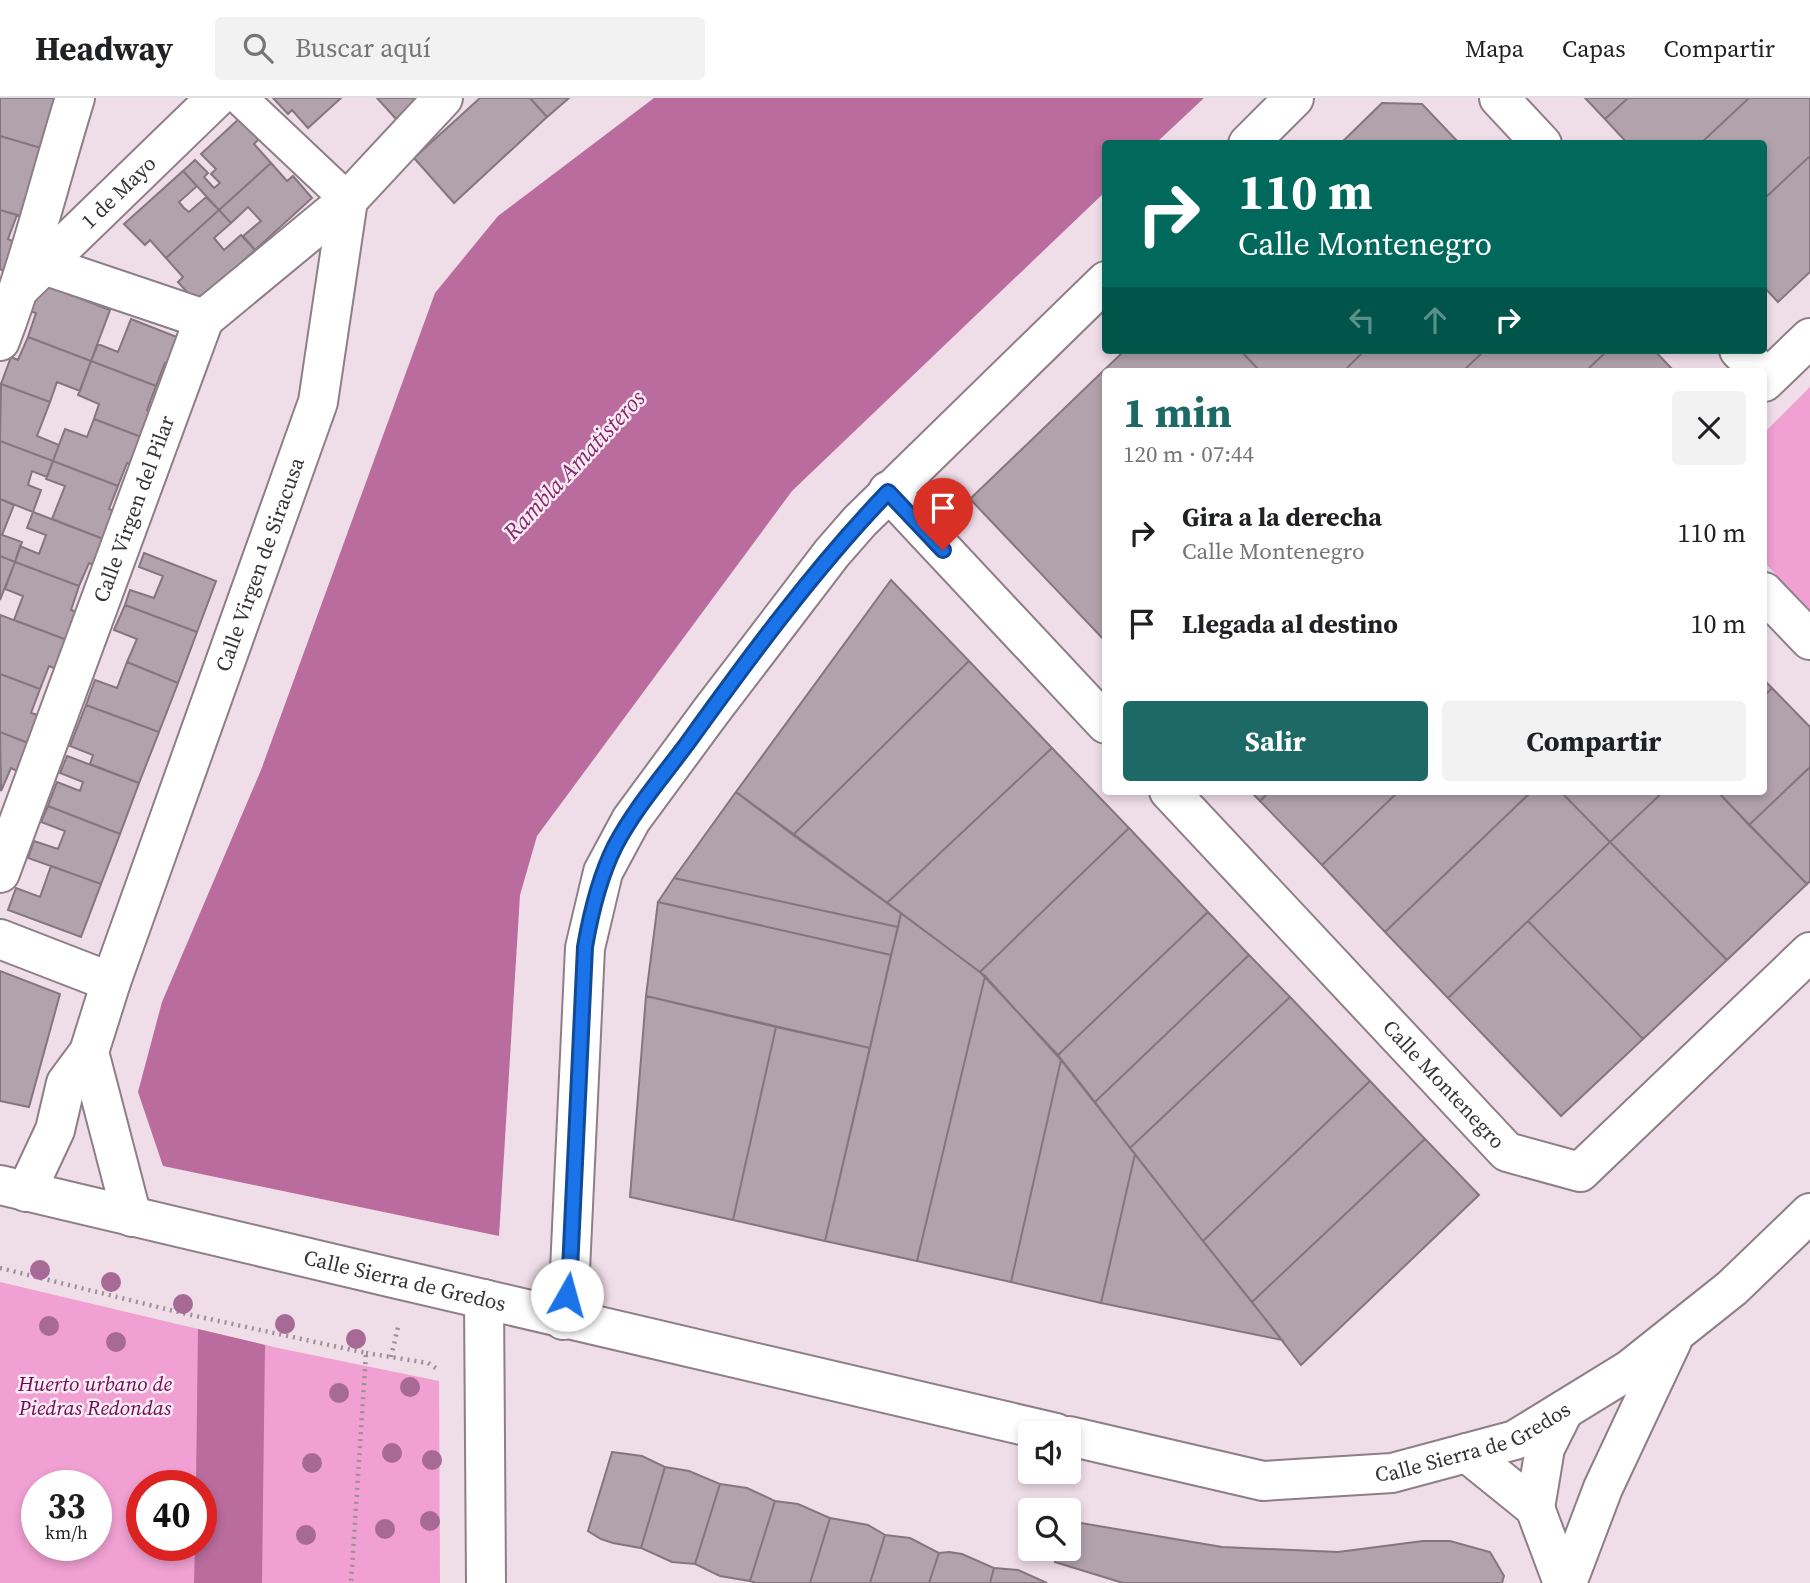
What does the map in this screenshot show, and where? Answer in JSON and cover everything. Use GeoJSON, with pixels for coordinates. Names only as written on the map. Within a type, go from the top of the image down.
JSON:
{"type":"FeatureCollection","features":[{"type":"Feature","properties":{"kind":"street"},"geometry":{"type":"LineString","coordinates":[[0,341],[32,276],[44,199],[75,98]]}},
{"type":"Feature","properties":{"kind":"street","name":"1 de Mayo"},"geometry":{"type":"LineString","coordinates":[[32,276],[216,98]]}},
{"type":"Feature","properties":{"kind":"street"},"geometry":{"type":"LineString","coordinates":[[240,98],[348,200]]}},
{"type":"Feature","properties":{"kind":"street"},"geometry":{"type":"LineString","coordinates":[[32,276],[204,319],[348,200],[443,98]]}},
{"type":"Feature","properties":{"kind":"street"},"geometry":{"type":"LineString","coordinates":[[1252,140],[1294,98]]}},
{"type":"Feature","properties":{"kind":"street"},"geometry":{"type":"LineString","coordinates":[[1499,98],[1538,140]]}},
{"type":"Feature","properties":{"kind":"street","name":"Calle Virgen de Siracusa"},"geometry":{"type":"LineString","coordinates":[[13,1189],[55,1130],[66,1083],[89,1052],[110,982],[318,402],[348,200]]}},
{"type":"Feature","properties":{"kind":"street"},"geometry":{"type":"LineString","coordinates":[[563,1320],[570,1270],[585,947],[603,872],[631,820],[832,553],[888,492],[1102,285]]}},
{"type":"Feature","properties":{"kind":"street","name":"Calle Virgen del Pilar"},"geometry":{"type":"LineString","coordinates":[[0,873],[204,319]]}},
{"type":"Feature","properties":{"kind":"street"},"geometry":{"type":"LineString","coordinates":[[1767,374],[1810,338]]}},
{"type":"Feature","properties":{"kind":"street"},"geometry":{"type":"LineString","coordinates":[[1743,354],[1755,368]]}},
{"type":"Feature","properties":{"kind":"street"},"geometry":{"type":"LineString","coordinates":[[888,492],[1102,720]]}},
{"type":"Feature","properties":{"kind":"street"},"geometry":{"type":"LineString","coordinates":[[1767,595],[1810,640]]}},
{"type":"Feature","properties":{"kind":"street","name":"Calle Montenegro"},"geometry":{"type":"LineString","coordinates":[[1173,795],[1507,1152],[1580,1172],[1810,952]]}},
{"type":"Feature","properties":{"kind":"street"},"geometry":{"type":"LineString","coordinates":[[0,939],[110,982]]}},
{"type":"Feature","properties":{"kind":"street"},"geometry":{"type":"LineString","coordinates":[[89,1052],[132,1217]]}},
{"type":"Feature","properties":{"kind":"street","name":"Calle Sierra de Gredos"},"geometry":{"type":"LineString","coordinates":[[13,1189],[484,1299],[563,1320],[1018,1424]]}},
{"type":"Feature","properties":{"kind":"street","name":"Calle Sierra de Gredos"},"geometry":{"type":"LineString","coordinates":[[1081,1439],[1263,1481],[1392,1474],[1515,1440],[1629,1370],[1732,1288],[1810,1213]]}},
{"type":"Feature","properties":{"kind":"street"},"geometry":{"type":"LineString","coordinates":[[484,1299],[486,1583]]}},
{"type":"Feature","properties":{"kind":"street"},"geometry":{"type":"LineString","coordinates":[[1565,1583],[1603,1488],[1676,1333]]}},
{"type":"Feature","properties":{"kind":"street"},"geometry":{"type":"LineString","coordinates":[[1535,1508],[1545,1448],[1564,1410]]}},
{"type":"Feature","properties":{"kind":"street"},"geometry":{"type":"LineString","coordinates":[[1467,1453],[1535,1508],[1565,1583]]}},
{"type":"Feature","properties":{"kind":"path"},"geometry":{"type":"LineString","coordinates":[[0,1268],[182,1314],[366,1353],[351,1583]]}},
{"type":"Feature","properties":{"kind":"green space"},"geometry":{"type":"Polygon","coordinates":[[[1810,387],[1810,610],[1767,565],[1767,430],[1810,387]]]}},
{"type":"Feature","properties":{"kind":"green space","name":"Huerto urbano de Piedras Redondas"},"geometry":{"type":"Polygon","coordinates":[[[0,1282],[278,1348],[439,1381],[440,1583],[0,1583],[0,1282]]]}},
{"type":"Feature","properties":{"kind":"water","name":"Rambla Amatisteros"},"geometry":{"type":"Polygon","coordinates":[[[654,98],[1204,98],[1159,140],[1102,140],[1102,195],[792,491],[537,836],[520,895],[499,1236],[163,1166],[138,1092],[162,1002],[261,770],[435,293],[498,216],[654,98]]]}},
{"type":"Feature","properties":{"kind":"water"},"geometry":{"type":"Polygon","coordinates":[[[198,1329],[265,1345],[262,1583],[194,1583],[195,1561],[217,1561],[217,1470],[196,1470],[198,1329]]]}},
{"type":"Feature","properties":{"kind":"building"},"geometry":{"type":"Polygon","coordinates":[[[0,98],[56,98],[41,148],[0,136],[0,98]]]}},
{"type":"Feature","properties":{"kind":"building"},"geometry":{"type":"Polygon","coordinates":[[[273,98],[341,98],[308,128],[292,110],[288,114],[273,98]]]}},
{"type":"Feature","properties":{"kind":"building"},"geometry":{"type":"Polygon","coordinates":[[[377,98],[421,98],[397,120],[377,98]]]}},
{"type":"Feature","properties":{"kind":"building"},"geometry":{"type":"Polygon","coordinates":[[[480,98],[530,98],[547,117],[454,203],[414,158],[480,98]]]}},
{"type":"Feature","properties":{"kind":"building"},"geometry":{"type":"Polygon","coordinates":[[[530,98],[569,98],[547,117],[530,98]]]}},
{"type":"Feature","properties":{"kind":"building"},"geometry":{"type":"Polygon","coordinates":[[[1585,98],[1628,98],[1605,119],[1585,98]]]}},
{"type":"Feature","properties":{"kind":"building"},"geometry":{"type":"Polygon","coordinates":[[[1628,98],[1749,98],[1704,140],[1624,140],[1605,119],[1628,98]]]}},
{"type":"Feature","properties":{"kind":"building"},"geometry":{"type":"Polygon","coordinates":[[[1749,98],[1810,98],[1810,156],[1767,196],[1767,140],[1704,140],[1749,98]]]}},
{"type":"Feature","properties":{"kind":"building"},"geometry":{"type":"Polygon","coordinates":[[[1382,103],[1422,104],[1456,140],[1344,140],[1382,103]]]}},
{"type":"Feature","properties":{"kind":"building"},"geometry":{"type":"Polygon","coordinates":[[[241,117],[260,138],[254,144],[271,163],[219,210],[183,171],[195,160],[208,173],[204,177],[214,188],[220,183],[211,174],[216,169],[201,154],[241,117]]]}},
{"type":"Feature","properties":{"kind":"building"},"geometry":{"type":"Polygon","coordinates":[[[0,136],[41,148],[21,216],[0,210],[0,136]]]}},
{"type":"Feature","properties":{"kind":"building"},"geometry":{"type":"Polygon","coordinates":[[[1810,156],[1810,272],[1778,302],[1767,290],[1767,196],[1810,156]]]}},
{"type":"Feature","properties":{"kind":"building"},"geometry":{"type":"Polygon","coordinates":[[[271,163],[287,181],[293,176],[312,198],[255,250],[243,236],[261,221],[248,207],[231,223],[219,210],[271,163]]]}},
{"type":"Feature","properties":{"kind":"building"},"geometry":{"type":"Polygon","coordinates":[[[183,171],[197,186],[179,202],[184,208],[189,212],[206,197],[219,210],[166,258],[150,240],[145,245],[124,224],[183,171]]]}},
{"type":"Feature","properties":{"kind":"building"},"geometry":{"type":"Polygon","coordinates":[[[0,210],[17,215],[8,239],[14,242],[3,271],[0,269],[0,210]]]}},
{"type":"Feature","properties":{"kind":"building"},"geometry":{"type":"Polygon","coordinates":[[[219,210],[231,223],[214,238],[224,250],[241,235],[255,250],[197,303],[178,282],[183,277],[166,258],[219,210]]]}},
{"type":"Feature","properties":{"kind":"building"},"geometry":{"type":"Polygon","coordinates":[[[40,283],[110,310],[91,361],[28,337],[36,313],[29,311],[40,283]]]}},
{"type":"Feature","properties":{"kind":"building"},"geometry":{"type":"Polygon","coordinates":[[[131,319],[182,339],[172,365],[165,363],[156,386],[91,361],[98,344],[118,352],[131,319]]]}},
{"type":"Feature","properties":{"kind":"building"},"geometry":{"type":"Polygon","coordinates":[[[28,337],[91,361],[80,391],[57,382],[50,402],[1,384],[11,357],[18,360],[28,337]]]}},
{"type":"Feature","properties":{"kind":"building"},"geometry":{"type":"Polygon","coordinates":[[[1121,354],[1244,354],[1257,368],[1106,368],[1121,354]]]}},
{"type":"Feature","properties":{"kind":"building"},"geometry":{"type":"Polygon","coordinates":[[[1244,354],[1361,354],[1347,368],[1257,368],[1244,354]]]}},
{"type":"Feature","properties":{"kind":"building"},"geometry":{"type":"Polygon","coordinates":[[[1361,354],[1481,354],[1466,368],[1347,368],[1361,354]]]}},
{"type":"Feature","properties":{"kind":"building"},"geometry":{"type":"Polygon","coordinates":[[[1481,354],[1604,354],[1589,368],[1466,368],[1481,354]]]}},
{"type":"Feature","properties":{"kind":"building"},"geometry":{"type":"Polygon","coordinates":[[[1604,354],[1658,354],[1671,368],[1589,368],[1604,354]]]}},
{"type":"Feature","properties":{"kind":"building"},"geometry":{"type":"Polygon","coordinates":[[[91,361],[156,386],[147,410],[154,412],[144,438],[94,419],[99,404],[78,395],[91,361]]]}},
{"type":"Feature","properties":{"kind":"building"},"geometry":{"type":"Polygon","coordinates":[[[1102,372],[1102,638],[970,499],[1102,372]]]}},
{"type":"Feature","properties":{"kind":"building"},"geometry":{"type":"Polygon","coordinates":[[[1,384],[50,402],[37,436],[59,445],[53,461],[0,441],[1,384]]]}},
{"type":"Feature","properties":{"kind":"building"},"geometry":{"type":"Polygon","coordinates":[[[94,419],[144,438],[134,465],[127,463],[118,486],[53,461],[65,429],[87,437],[94,419]]]}},
{"type":"Feature","properties":{"kind":"building"},"geometry":{"type":"Polygon","coordinates":[[[0,441],[53,461],[47,477],[32,471],[28,485],[41,490],[33,512],[0,499],[0,441]]]}},
{"type":"Feature","properties":{"kind":"building"},"geometry":{"type":"Polygon","coordinates":[[[53,461],[118,486],[109,509],[116,512],[106,540],[52,519],[65,486],[46,479],[53,461]]]}},
{"type":"Feature","properties":{"kind":"building"},"geometry":{"type":"Polygon","coordinates":[[[0,499],[14,505],[2,535],[22,542],[15,562],[0,556],[0,499]]]}},
{"type":"Feature","properties":{"kind":"building"},"geometry":{"type":"Polygon","coordinates":[[[33,512],[106,540],[96,566],[89,563],[79,586],[15,562],[20,546],[39,554],[46,535],[27,528],[33,512]]]}},
{"type":"Feature","properties":{"kind":"building"},"geometry":{"type":"Polygon","coordinates":[[[144,553],[216,581],[197,632],[125,605],[130,590],[154,598],[163,576],[139,567],[144,553]]]}},
{"type":"Feature","properties":{"kind":"building"},"geometry":{"type":"Polygon","coordinates":[[[0,556],[15,562],[0,600],[0,556]]]}},
{"type":"Feature","properties":{"kind":"building"},"geometry":{"type":"Polygon","coordinates":[[[15,562],[79,586],[71,610],[78,612],[67,640],[14,620],[23,596],[5,589],[15,562]]]}},
{"type":"Feature","properties":{"kind":"building"},"geometry":{"type":"Polygon","coordinates":[[[891,580],[969,661],[793,835],[736,792],[891,580]]]}},
{"type":"Feature","properties":{"kind":"building"},"geometry":{"type":"Polygon","coordinates":[[[125,605],[197,632],[178,683],[127,662],[137,639],[114,630],[125,605]]]}},
{"type":"Feature","properties":{"kind":"building"},"geometry":{"type":"Polygon","coordinates":[[[0,615],[67,640],[56,669],[49,666],[40,689],[0,674],[0,615]]]}},
{"type":"Feature","properties":{"kind":"building"},"geometry":{"type":"Polygon","coordinates":[[[969,661],[1052,748],[887,903],[793,835],[969,661]]]}},
{"type":"Feature","properties":{"kind":"building"},"geometry":{"type":"Polygon","coordinates":[[[127,662],[178,683],[159,732],[86,705],[95,680],[117,688],[127,662]]]}},
{"type":"Feature","properties":{"kind":"building"},"geometry":{"type":"Polygon","coordinates":[[[0,674],[40,689],[31,713],[38,715],[28,743],[0,732],[0,674]]]}},
{"type":"Feature","properties":{"kind":"building"},"geometry":{"type":"Polygon","coordinates":[[[1772,688],[1810,727],[1810,767],[1749,825],[1721,795],[1767,795],[1767,693],[1772,688]]]}},
{"type":"Feature","properties":{"kind":"building"},"geometry":{"type":"Polygon","coordinates":[[[86,705],[159,732],[139,783],[90,764],[93,755],[70,746],[86,705]]]}},
{"type":"Feature","properties":{"kind":"building"},"geometry":{"type":"Polygon","coordinates":[[[0,732],[28,743],[17,771],[11,768],[1,791],[0,732]]]}},
{"type":"Feature","properties":{"kind":"building"},"geometry":{"type":"Polygon","coordinates":[[[1052,748],[1129,828],[980,972],[887,903],[1052,748]]]}},
{"type":"Feature","properties":{"kind":"building"},"geometry":{"type":"Polygon","coordinates":[[[67,756],[139,783],[120,834],[48,806],[57,782],[80,791],[83,782],[60,773],[67,756]]]}},
{"type":"Feature","properties":{"kind":"building"},"geometry":{"type":"Polygon","coordinates":[[[1810,767],[1810,881],[1807,884],[1749,825],[1810,767]]]}},
{"type":"Feature","properties":{"kind":"building"},"geometry":{"type":"Polygon","coordinates":[[[736,792],[901,913],[898,927],[674,878],[736,792]]]}},
{"type":"Feature","properties":{"kind":"building"},"geometry":{"type":"Polygon","coordinates":[[[1254,795],[1266,795],[1260,801],[1254,795]]]}},
{"type":"Feature","properties":{"kind":"building"},"geometry":{"type":"Polygon","coordinates":[[[1266,795],[1395,795],[1322,865],[1260,801],[1266,795]]]}},
{"type":"Feature","properties":{"kind":"building"},"geometry":{"type":"Polygon","coordinates":[[[1395,795],[1528,795],[1385,932],[1322,865],[1395,795]]]}},
{"type":"Feature","properties":{"kind":"building"},"geometry":{"type":"Polygon","coordinates":[[[1528,795],[1564,795],[1610,842],[1448,998],[1385,932],[1528,795]]]}},
{"type":"Feature","properties":{"kind":"building"},"geometry":{"type":"Polygon","coordinates":[[[1564,795],[1660,795],[1610,842],[1564,795]]]}},
{"type":"Feature","properties":{"kind":"building"},"geometry":{"type":"Polygon","coordinates":[[[1660,795],[1721,795],[1807,884],[1727,960],[1610,842],[1660,795]]]}},
{"type":"Feature","properties":{"kind":"building"},"geometry":{"type":"Polygon","coordinates":[[[48,806],[120,834],[101,884],[28,858],[34,841],[58,849],[65,831],[41,822],[48,806]]]}},
{"type":"Feature","properties":{"kind":"building"},"geometry":{"type":"Polygon","coordinates":[[[1129,828],[1208,912],[1058,1055],[980,972],[1129,828]]]}},
{"type":"Feature","properties":{"kind":"building"},"geometry":{"type":"Polygon","coordinates":[[[1610,842],[1727,960],[1643,1039],[1528,921],[1610,842]]]}},
{"type":"Feature","properties":{"kind":"building"},"geometry":{"type":"Polygon","coordinates":[[[51,866],[101,884],[81,937],[8,910],[16,888],[40,897],[51,866]]]}},
{"type":"Feature","properties":{"kind":"building"},"geometry":{"type":"Polygon","coordinates":[[[674,878],[898,927],[891,955],[658,902],[674,878]]]}},
{"type":"Feature","properties":{"kind":"building"},"geometry":{"type":"Polygon","coordinates":[[[658,902],[891,955],[870,1048],[646,996],[658,902]]]}},
{"type":"Feature","properties":{"kind":"building"},"geometry":{"type":"Polygon","coordinates":[[[1208,912],[1249,955],[1095,1102],[1058,1055],[1208,912]]]}},
{"type":"Feature","properties":{"kind":"building"},"geometry":{"type":"Polygon","coordinates":[[[901,913],[985,976],[917,1261],[825,1241],[901,913]]]}},
{"type":"Feature","properties":{"kind":"building"},"geometry":{"type":"Polygon","coordinates":[[[1528,921],[1643,1039],[1561,1116],[1448,998],[1528,921]]]}},
{"type":"Feature","properties":{"kind":"building"},"geometry":{"type":"Polygon","coordinates":[[[1249,955],[1290,997],[1130,1148],[1095,1102],[1249,955]]]}},
{"type":"Feature","properties":{"kind":"building"},"geometry":{"type":"Polygon","coordinates":[[[0,971],[60,994],[29,1107],[0,1101],[0,971]]]}},
{"type":"Feature","properties":{"kind":"building"},"geometry":{"type":"Polygon","coordinates":[[[985,976],[1061,1060],[1011,1282],[917,1261],[985,976]]]}},
{"type":"Feature","properties":{"kind":"building"},"geometry":{"type":"Polygon","coordinates":[[[646,996],[776,1027],[733,1220],[630,1197],[646,996]]]}},
{"type":"Feature","properties":{"kind":"building"},"geometry":{"type":"Polygon","coordinates":[[[1290,997],[1370,1081],[1203,1241],[1130,1148],[1290,997]]]}},
{"type":"Feature","properties":{"kind":"building"},"geometry":{"type":"Polygon","coordinates":[[[776,1027],[870,1048],[825,1241],[733,1220],[776,1027]]]}},
{"type":"Feature","properties":{"kind":"building"},"geometry":{"type":"Polygon","coordinates":[[[1061,1060],[1135,1154],[1101,1303],[1011,1282],[1061,1060]]]}},
{"type":"Feature","properties":{"kind":"building"},"geometry":{"type":"Polygon","coordinates":[[[1370,1081],[1425,1139],[1252,1302],[1203,1241],[1370,1081]]]}},
{"type":"Feature","properties":{"kind":"building"},"geometry":{"type":"Polygon","coordinates":[[[1425,1139],[1479,1195],[1301,1365],[1252,1302],[1425,1139]]]}},
{"type":"Feature","properties":{"kind":"building"},"geometry":{"type":"Polygon","coordinates":[[[1135,1154],[1203,1241],[1282,1340],[1101,1303],[1135,1154]]]}},
{"type":"Feature","properties":{"kind":"building"},"geometry":{"type":"Polygon","coordinates":[[[612,1452],[642,1456],[665,1467],[641,1548],[613,1543],[588,1531],[612,1452]]]}},
{"type":"Feature","properties":{"kind":"building"},"geometry":{"type":"Polygon","coordinates":[[[665,1467],[689,1471],[720,1484],[695,1564],[672,1562],[641,1548],[665,1467]]]}},
{"type":"Feature","properties":{"kind":"building"},"geometry":{"type":"Polygon","coordinates":[[[720,1484],[747,1488],[775,1501],[750,1581],[720,1576],[695,1564],[720,1484]]]}},
{"type":"Feature","properties":{"kind":"building"},"geometry":{"type":"Polygon","coordinates":[[[775,1501],[798,1504],[830,1518],[810,1583],[750,1581],[775,1501]]]}},
{"type":"Feature","properties":{"kind":"building"},"geometry":{"type":"Polygon","coordinates":[[[830,1518],[868,1525],[885,1535],[870,1583],[810,1583],[830,1518]]]}},
{"type":"Feature","properties":{"kind":"building"},"geometry":{"type":"Polygon","coordinates":[[[1081,1523],[1222,1547],[1338,1552],[1423,1541],[1450,1541],[1490,1552],[1504,1576],[1502,1583],[1123,1583],[1055,1562],[1081,1561],[1081,1523]]]}},
{"type":"Feature","properties":{"kind":"building"},"geometry":{"type":"Polygon","coordinates":[[[885,1535],[910,1538],[939,1553],[929,1583],[870,1583],[885,1535]]]}},
{"type":"Feature","properties":{"kind":"building"},"geometry":{"type":"Polygon","coordinates":[[[939,1553],[962,1554],[994,1568],[990,1583],[929,1583],[939,1553]]]}},
{"type":"Feature","properties":{"kind":"building"},"geometry":{"type":"Polygon","coordinates":[[[994,1568],[1018,1570],[1047,1583],[990,1583],[994,1568]]]}},
{"type":"Feature","properties":{"kind":"route"},"geometry":{"type":"LineString","coordinates":[[567,1295],[585,947],[603,872],[616,844],[712,710],[832,553],[888,492],[943,550]]}}]}
